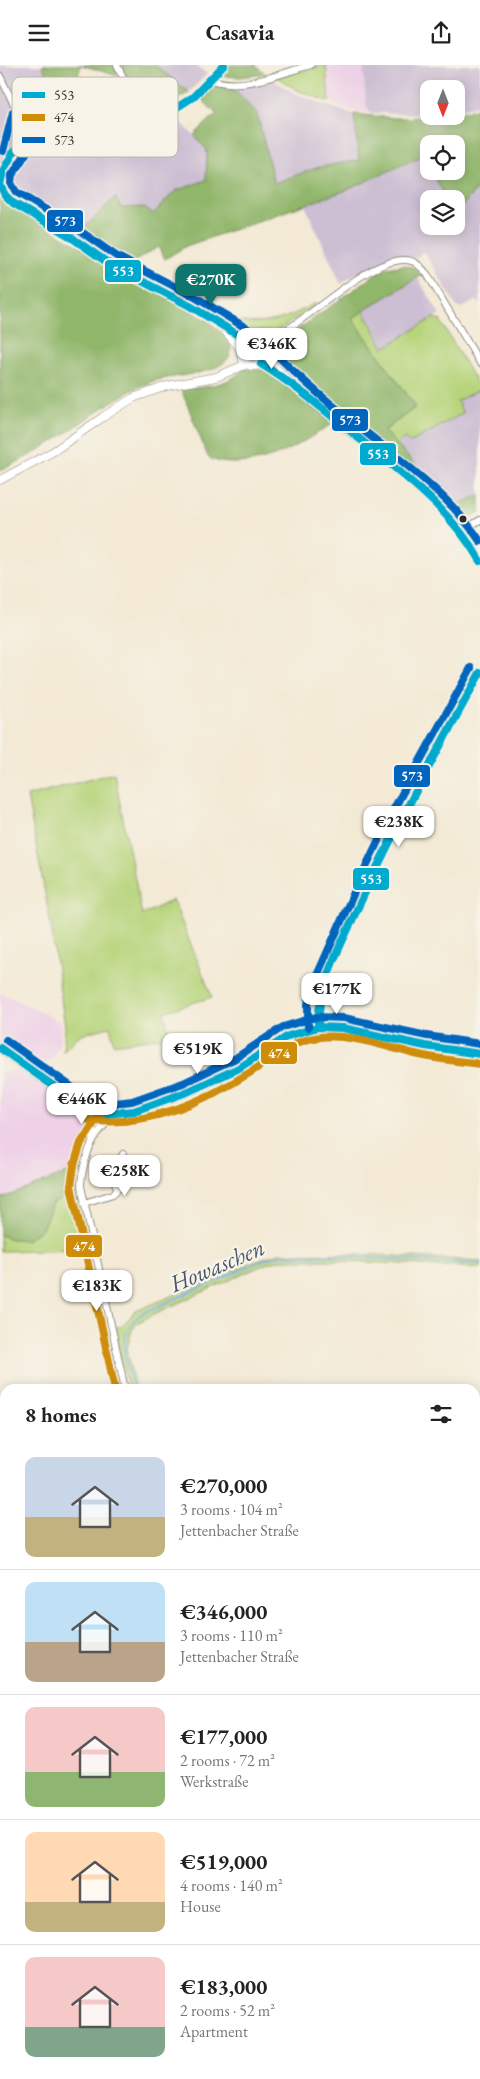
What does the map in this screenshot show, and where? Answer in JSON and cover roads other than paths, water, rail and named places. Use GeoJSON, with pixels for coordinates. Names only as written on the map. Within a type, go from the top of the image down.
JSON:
{"type":"FeatureCollection","features":[{"type":"Feature","properties":{"kind":"main road"},"geometry":{"type":"LineString","coordinates":[[0,1048],[75,1102],[91,1110],[112,1113],[134,1111],[187,1092],[239,1068],[288,1036],[318,1027],[343,1028],[425,1046],[480,1055]]}},
{"type":"Feature","properties":{"kind":"street"},"geometry":{"type":"LineString","coordinates":[[118,65],[124,77]]}},
{"type":"Feature","properties":{"kind":"street"},"geometry":{"type":"LineString","coordinates":[[178,107],[193,97],[224,65]]}},
{"type":"Feature","properties":{"kind":"street"},"geometry":{"type":"LineString","coordinates":[[210,79],[219,82],[254,81],[311,65]]}},
{"type":"Feature","properties":{"kind":"street"},"geometry":{"type":"LineString","coordinates":[[0,76],[12,101]]}},
{"type":"Feature","properties":{"kind":"street"},"geometry":{"type":"LineString","coordinates":[[12,155],[0,180],[1,190],[13,203],[68,235],[111,265],[190,305],[248,341]]}},
{"type":"Feature","properties":{"kind":"street"},"geometry":{"type":"LineString","coordinates":[[261,342],[289,328],[364,274],[390,263],[403,260],[419,265],[427,274],[480,363]]}},
{"type":"Feature","properties":{"kind":"street"},"geometry":{"type":"LineString","coordinates":[[220,325],[241,352],[247,364]]}},
{"type":"Feature","properties":{"kind":"street"},"geometry":{"type":"LineString","coordinates":[[0,480],[54,451],[133,398],[167,386],[210,378],[247,364],[253,366],[265,358],[289,328]]}},
{"type":"Feature","properties":{"kind":"street"},"geometry":{"type":"LineString","coordinates":[[225,373],[248,341],[255,339],[261,342],[265,346],[265,358],[284,377],[400,472],[450,516],[462,531],[480,561]]}},
{"type":"Feature","properties":{"kind":"street"},"geometry":{"type":"LineString","coordinates":[[462,531],[480,520]]}},
{"type":"Feature","properties":{"kind":"street"},"geometry":{"type":"LineString","coordinates":[[318,1027],[317,1012],[321,992],[369,883],[401,817],[480,673]]}},
{"type":"Feature","properties":{"kind":"street"},"geometry":{"type":"LineString","coordinates":[[91,1110],[94,1138],[81,1178],[84,1203],[124,1384]]}},
{"type":"Feature","properties":{"kind":"street"},"geometry":{"type":"LineString","coordinates":[[94,1138],[107,1124],[112,1113]]}},
{"type":"Feature","properties":{"kind":"street"},"geometry":{"type":"LineString","coordinates":[[84,1203],[113,1194],[118,1189],[114,1182],[114,1174],[123,1154]]}},
{"type":"Feature","properties":{"kind":"waterway","name":"Howaschen"},"geometry":{"type":"LineString","coordinates":[[132,1384],[124,1348],[128,1329],[134,1321],[143,1313],[268,1258],[280,1255],[335,1256],[480,1264]]}}]}
